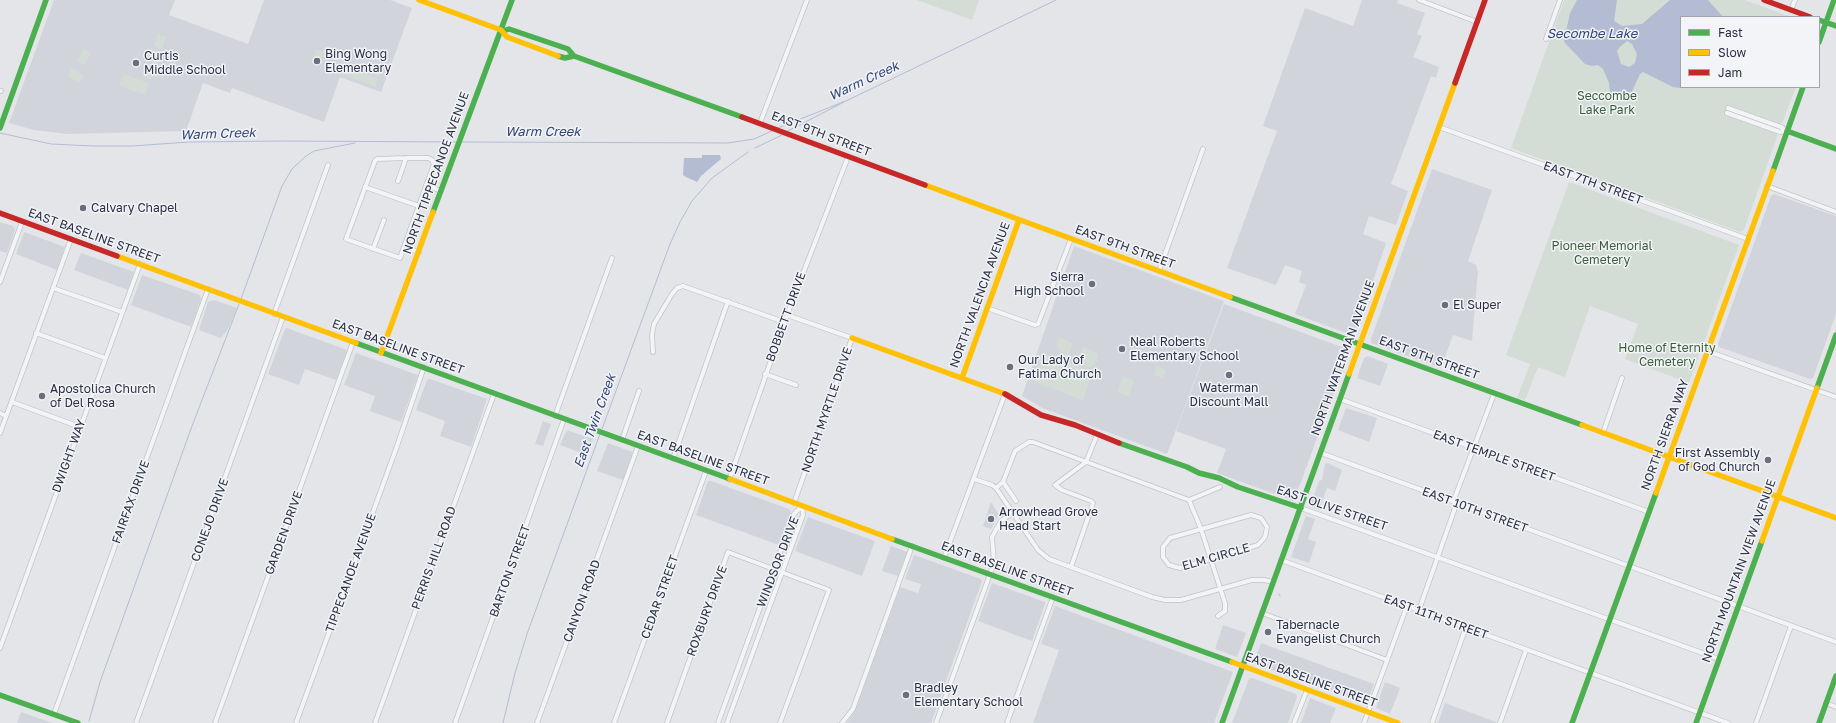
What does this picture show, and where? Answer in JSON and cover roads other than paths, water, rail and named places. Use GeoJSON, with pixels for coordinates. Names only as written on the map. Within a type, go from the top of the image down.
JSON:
{"type":"FeatureCollection","features":[{"type":"Feature","properties":{"kind":"street"},"geometry":{"type":"LineString","coordinates":[[0,127],[46,0]]}},
{"type":"Feature","properties":{"kind":"street","name":"EAST 9TH STREET"},"geometry":{"type":"LineString","coordinates":[[419,0],[502,30],[509,29],[568,49],[574,56],[760,123],[848,157],[1668,458],[1836,518]]}},
{"type":"Feature","properties":{"kind":"street","name":"NORTH TIPPECANOE AVENUE"},"geometry":{"type":"LineString","coordinates":[[381,353],[512,0]]}},
{"type":"Feature","properties":{"kind":"street"},"geometry":{"type":"LineString","coordinates":[[760,123],[807,0]]}},
{"type":"Feature","properties":{"kind":"street"},"geometry":{"type":"LineString","coordinates":[[1419,0],[1477,22]]}},
{"type":"Feature","properties":{"kind":"street","name":"NORTH WATERMAN AVENUE"},"geometry":{"type":"LineString","coordinates":[[1222,723],[1485,0]]}},
{"type":"Feature","properties":{"kind":"street"},"geometry":{"type":"LineString","coordinates":[[1546,40],[1560,0]]}},
{"type":"Feature","properties":{"kind":"street"},"geometry":{"type":"LineString","coordinates":[[1764,0],[1807,16]]}},
{"type":"Feature","properties":{"kind":"street"},"geometry":{"type":"LineString","coordinates":[[1791,10],[1795,0]]}},
{"type":"Feature","properties":{"kind":"street"},"geometry":{"type":"LineString","coordinates":[[1820,39],[1834,0]]}},
{"type":"Feature","properties":{"kind":"street"},"geometry":{"type":"LineString","coordinates":[[1820,20],[1836,26]]}},
{"type":"Feature","properties":{"kind":"street","name":"EAST 9TH STREET"},"geometry":{"type":"LineString","coordinates":[[502,30],[507,36],[565,58],[574,56]]}},
{"type":"Feature","properties":{"kind":"street","name":"NORTH SIERRA WAY"},"geometry":{"type":"LineString","coordinates":[[1572,723],[1803,88]]}},
{"type":"Feature","properties":{"kind":"street"},"geometry":{"type":"LineString","coordinates":[[1727,111],[1781,127],[1787,131],[1836,149]]}},
{"type":"Feature","properties":{"kind":"street","name":"EAST 7TH STREET"},"geometry":{"type":"LineString","coordinates":[[1439,127],[1748,239]]}},
{"type":"Feature","properties":{"kind":"street"},"geometry":{"type":"LineString","coordinates":[[1159,271],[1203,149]]}},
{"type":"Feature","properties":{"kind":"street","name":"BOBBETT DRIVE"},"geometry":{"type":"LineString","coordinates":[[730,480],[784,322],[848,157]]}},
{"type":"Feature","properties":{"kind":"street"},"geometry":{"type":"LineString","coordinates":[[377,158],[406,158],[428,158],[432,160],[434,164],[400,258],[346,239],[377,158]]}},
{"type":"Feature","properties":{"kind":"street"},"geometry":{"type":"LineString","coordinates":[[398,181],[406,158]]}},
{"type":"Feature","properties":{"kind":"street"},"geometry":{"type":"LineString","coordinates":[[274,314],[328,165]]}},
{"type":"Feature","properties":{"kind":"street"},"geometry":{"type":"LineString","coordinates":[[426,185],[441,191]]}},
{"type":"Feature","properties":{"kind":"street"},"geometry":{"type":"LineString","coordinates":[[1767,186],[1836,212]]}},
{"type":"Feature","properties":{"kind":"street"},"geometry":{"type":"LineString","coordinates":[[365,187],[419,206]]}},
{"type":"Feature","properties":{"kind":"street","name":"EAST BASELINE STREET"},"geometry":{"type":"LineString","coordinates":[[0,214],[381,353],[424,367],[564,420],[1398,723]]}},
{"type":"Feature","properties":{"kind":"street"},"geometry":{"type":"LineString","coordinates":[[373,249],[384,220]]}},
{"type":"Feature","properties":{"kind":"street","name":"NORTH VALENCIA AVENUE"},"geometry":{"type":"LineString","coordinates":[[962,378],[1019,220]]}},
{"type":"Feature","properties":{"kind":"street"},"geometry":{"type":"LineString","coordinates":[[0,282],[22,222]]}},
{"type":"Feature","properties":{"kind":"street"},"geometry":{"type":"LineString","coordinates":[[0,433],[71,239]]}},
{"type":"Feature","properties":{"kind":"street"},"geometry":{"type":"LineString","coordinates":[[987,308],[1035,325],[1038,324],[1071,239]]}},
{"type":"Feature","properties":{"kind":"street"},"geometry":{"type":"LineString","coordinates":[[404,247],[418,252]]}},
{"type":"Feature","properties":{"kind":"street"},"geometry":{"type":"LineString","coordinates":[[555,416],[612,258]]}},
{"type":"Feature","properties":{"kind":"street","name":"DWIGHT WAY"},"geometry":{"type":"LineString","coordinates":[[0,648],[140,264]]}},
{"type":"Feature","properties":{"kind":"street"},"geometry":{"type":"LineString","coordinates":[[653,352],[652,335],[654,324],[677,288],[683,286],[784,322]]}},
{"type":"Feature","properties":{"kind":"street"},"geometry":{"type":"LineString","coordinates":[[53,288],[122,312]]}},
{"type":"Feature","properties":{"kind":"street","name":"FAIRFAX DRIVE"},"geometry":{"type":"LineString","coordinates":[[54,714],[208,289]]}},
{"type":"Feature","properties":{"kind":"street"},"geometry":{"type":"LineString","coordinates":[[672,459],[728,301]]}},
{"type":"Feature","properties":{"kind":"street","name":"NORTH MYRTLE DRIVE"},"geometry":{"type":"LineString","coordinates":[[787,315],[852,338],[794,503]]}},
{"type":"Feature","properties":{"kind":"street","name":"CONEJO DRIVE"},"geometry":{"type":"LineString","coordinates":[[136,723],[283,317]]}},
{"type":"Feature","properties":{"kind":"street"},"geometry":{"type":"LineString","coordinates":[[36,333],[105,358]]}},
{"type":"Feature","properties":{"kind":"street","name":"NORTH MOUNTAIN VIEW AVENUE"},"geometry":{"type":"LineString","coordinates":[[1696,723],[1836,335]]}},
{"type":"Feature","properties":{"kind":"street","name":"EAST OLIVE STREET"},"geometry":{"type":"LineString","coordinates":[[852,338],[1016,397],[1048,416],[1187,467],[1199,473],[1219,478],[1238,487],[1438,557],[1719,659]]}},
{"type":"Feature","properties":{"kind":"street","name":"GARDEN DRIVE"},"geometry":{"type":"LineString","coordinates":[[216,723],[353,342]]}},
{"type":"Feature","properties":{"kind":"street"},"geometry":{"type":"LineString","coordinates":[[1707,351],[1836,397]]}},
{"type":"Feature","properties":{"kind":"street","name":"TIPPECANOE AVENUE"},"geometry":{"type":"LineString","coordinates":[[296,723],[424,367]]}},
{"type":"Feature","properties":{"kind":"street"},"geometry":{"type":"LineString","coordinates":[[766,374],[796,385]]}},
{"type":"Feature","properties":{"kind":"street"},"geometry":{"type":"LineString","coordinates":[[1603,433],[1622,378]]}},
{"type":"Feature","properties":{"kind":"street"},"geometry":{"type":"LineString","coordinates":[[622,440],[639,391]]}},
{"type":"Feature","properties":{"kind":"street","name":"PERRIS HILL ROAD"},"geometry":{"type":"LineString","coordinates":[[375,723],[494,394]]}},
{"type":"Feature","properties":{"kind":"street"},"geometry":{"type":"LineString","coordinates":[[944,558],[1005,394]]}},
{"type":"Feature","properties":{"kind":"street"},"geometry":{"type":"LineString","coordinates":[[1419,610],[1455,508],[1455,497],[1494,394]]}},
{"type":"Feature","properties":{"kind":"street","name":"EAST TEMPLE STREET"},"geometry":{"type":"LineString","coordinates":[[1340,399],[1649,512]]}},
{"type":"Feature","properties":{"kind":"street"},"geometry":{"type":"LineString","coordinates":[[12,402],[80,427]]}},
{"type":"Feature","properties":{"kind":"street"},"geometry":{"type":"LineString","coordinates":[[0,413],[6,416]]}},
{"type":"Feature","properties":{"kind":"street","name":"BARTON STREET"},"geometry":{"type":"LineString","coordinates":[[455,723],[564,420]]}},
{"type":"Feature","properties":{"kind":"street"},"geometry":{"type":"LineString","coordinates":[[1071,567],[1092,503],[1091,501],[1062,490],[1055,485],[1086,462],[1097,435]]}},
{"type":"Feature","properties":{"kind":"street"},"geometry":{"type":"LineString","coordinates":[[996,488],[1003,482],[1012,455],[1015,451],[1029,442],[1033,442],[1189,500],[1220,487]]}},
{"type":"Feature","properties":{"kind":"street","name":"CANYON ROAD"},"geometry":{"type":"LineString","coordinates":[[537,723],[638,446]]}},
{"type":"Feature","properties":{"kind":"street","name":"EAST 10TH STREET"},"geometry":{"type":"LineString","coordinates":[[1321,453],[1836,642]]}},
{"type":"Feature","properties":{"kind":"street","name":"CEDAR STREET"},"geometry":{"type":"LineString","coordinates":[[614,723],[706,471]]}},
{"type":"Feature","properties":{"kind":"street"},"geometry":{"type":"LineString","coordinates":[[974,479],[992,485],[996,488],[1038,550],[1049,559],[1165,600],[1181,600],[1220,588],[1258,579],[1273,582]]}},
{"type":"Feature","properties":{"kind":"street"},"geometry":{"type":"LineString","coordinates":[[1003,482],[1016,500]]}},
{"type":"Feature","properties":{"kind":"street"},"geometry":{"type":"LineString","coordinates":[[1189,500],[1201,529],[1226,607],[1220,615]]}},
{"type":"Feature","properties":{"kind":"street","name":"WINDSOR DRIVE"},"geometry":{"type":"LineString","coordinates":[[718,723],[794,514],[802,506]]}},
{"type":"Feature","properties":{"kind":"street","name":"WINDSOR DRIVE"},"geometry":{"type":"LineString","coordinates":[[727,723],[803,516],[802,506]]}},
{"type":"Feature","properties":{"kind":"street"},"geometry":{"type":"LineString","coordinates":[[936,723],[990,574],[994,558],[992,537],[1001,520],[1012,513]]}},
{"type":"Feature","properties":{"kind":"street","name":"ELM CIRCLE"},"geometry":{"type":"LineString","coordinates":[[1251,515],[1261,518],[1267,527],[1265,537],[1258,545],[1180,568],[1169,565],[1163,557],[1163,547],[1168,540],[1201,529],[1251,515]]}},
{"type":"Feature","properties":{"kind":"street"},"geometry":{"type":"LineString","coordinates":[[842,723],[852,709],[912,546]]}},
{"type":"Feature","properties":{"kind":"street","name":"ROXBURY DRIVE"},"geometry":{"type":"LineString","coordinates":[[667,723],[728,552],[829,590],[780,723]]}},
{"type":"Feature","properties":{"kind":"street","name":"EAST 11TH STREET"},"geometry":{"type":"LineString","coordinates":[[1282,560],[1728,723]]}},
{"type":"Feature","properties":{"kind":"street"},"geometry":{"type":"LineString","coordinates":[[1007,723],[1053,597]]}},
{"type":"Feature","properties":{"kind":"street"},"geometry":{"type":"LineString","coordinates":[[1364,723],[1407,606]]}},
{"type":"Feature","properties":{"kind":"street"},"geometry":{"type":"LineString","coordinates":[[1262,613],[1387,660]]}},
{"type":"Feature","properties":{"kind":"street"},"geometry":{"type":"LineString","coordinates":[[1756,723],[1791,626]]}},
{"type":"Feature","properties":{"kind":"street"},"geometry":{"type":"LineString","coordinates":[[1432,723],[1466,627]]}},
{"type":"Feature","properties":{"kind":"street"},"geometry":{"type":"LineString","coordinates":[[1500,723],[1526,650]]}},
{"type":"Feature","properties":{"kind":"street"},"geometry":{"type":"LineString","coordinates":[[739,664],[748,667]]}},
{"type":"Feature","properties":{"kind":"street"},"geometry":{"type":"LineString","coordinates":[[1819,723],[1836,676]]}},
{"type":"Feature","properties":{"kind":"street"},"geometry":{"type":"LineString","coordinates":[[1294,723],[1307,690]]}},
{"type":"Feature","properties":{"kind":"street"},"geometry":{"type":"LineString","coordinates":[[0,695],[78,723]]}},
{"type":"Feature","properties":{"kind":"street"},"geometry":{"type":"LineString","coordinates":[[1826,703],[1836,707]]}},
{"type":"Feature","properties":{"kind":"water","name":"Secombe Lake"},"geometry":{"type":"Polygon","coordinates":[[[1577,0],[1617,0],[1614,21],[1622,26],[1642,24],[1670,0],[1708,0],[1722,16],[1680,16],[1680,88],[1673,87],[1643,72],[1640,74],[1629,98],[1623,102],[1610,94],[1609,83],[1603,69],[1598,65],[1592,66],[1585,64],[1564,41],[1570,13],[1577,0]],[[1627,41],[1617,51],[1621,64],[1629,67],[1635,63],[1637,54],[1632,44],[1627,41]]]}},
{"type":"Feature","properties":{"kind":"water"},"geometry":{"type":"Polygon","coordinates":[[[702,155],[720,155],[721,159],[701,176],[697,182],[683,175],[684,158],[702,158],[702,155]]]}},
{"type":"Feature","properties":{"kind":"waterway","name":"Warm Creek"},"geometry":{"type":"LineString","coordinates":[[778,128],[848,100],[1056,0]]}},
{"type":"Feature","properties":{"kind":"waterway","name":"Warm Creek"},"geometry":{"type":"LineString","coordinates":[[786,132],[844,102]]}},
{"type":"Feature","properties":{"kind":"waterway","name":"Warm Creek"},"geometry":{"type":"LineString","coordinates":[[461,142],[728,143],[754,139],[772,131]]}},
{"type":"Feature","properties":{"kind":"waterway","name":"Warm Creek"},"geometry":{"type":"LineString","coordinates":[[0,133],[51,144],[93,146],[132,146],[189,142],[456,142]]}},
{"type":"Feature","properties":{"kind":"waterway","name":"East Twin Creek"},"geometry":{"type":"LineString","coordinates":[[755,148],[782,135]]}},
{"type":"Feature","properties":{"kind":"waterway"},"geometry":{"type":"LineString","coordinates":[[241,299],[282,186],[292,169],[314,151],[355,143]]}},
{"type":"Feature","properties":{"kind":"waterway","name":"East Twin Creek"},"geometry":{"type":"LineString","coordinates":[[602,429],[670,244],[680,222],[692,201],[712,178],[748,152]]}},
{"type":"Feature","properties":{"kind":"waterway"},"geometry":{"type":"LineString","coordinates":[[89,721],[100,682],[192,426],[239,304]]}},
{"type":"Feature","properties":{"kind":"waterway","name":"East Twin Creek"},"geometry":{"type":"LineString","coordinates":[[503,723],[515,673],[527,634],[600,434]]}},
{"type":"Feature","properties":{"kind":"place","name":"Bing Wong Elementary"},"geometry":{"type":"Point","coordinates":[317,61]}},
{"type":"Feature","properties":{"kind":"place","name":"Curtis Middle School"},"geometry":{"type":"Point","coordinates":[136,63]}},
{"type":"Feature","properties":{"kind":"place","name":"Calvary Chapel"},"geometry":{"type":"Point","coordinates":[83,208]}},
{"type":"Feature","properties":{"kind":"place","name":"Sierra High School"},"geometry":{"type":"Point","coordinates":[1092,284]}},
{"type":"Feature","properties":{"kind":"place","name":"El Super"},"geometry":{"type":"Point","coordinates":[1445,305]}},
{"type":"Feature","properties":{"kind":"place","name":"Neal Roberts Elementary School"},"geometry":{"type":"Point","coordinates":[1122,349]}},
{"type":"Feature","properties":{"kind":"place","name":"Our Lady of Fatima Church"},"geometry":{"type":"Point","coordinates":[1010,367]}},
{"type":"Feature","properties":{"kind":"place","name":"Waterman Discount Mall"},"geometry":{"type":"Point","coordinates":[1229,375]}},
{"type":"Feature","properties":{"kind":"place","name":"Apostolica Church of Del Rosa"},"geometry":{"type":"Point","coordinates":[42,396]}},
{"type":"Feature","properties":{"kind":"place","name":"First Assembly of God Church"},"geometry":{"type":"Point","coordinates":[1768,460]}},
{"type":"Feature","properties":{"kind":"place","name":"Arrowhead Grove Head Start"},"geometry":{"type":"Point","coordinates":[991,519]}},
{"type":"Feature","properties":{"kind":"place","name":"Tabernacle Evangelist Church"},"geometry":{"type":"Point","coordinates":[1268,632]}},
{"type":"Feature","properties":{"kind":"place","name":"Bradley Elementary School"},"geometry":{"type":"Point","coordinates":[906,695]}},
{"type":"Feature","properties":{"kind":"park label","name":"Seccombe Lake Park"},"geometry":{"type":"Point","coordinates":[1607,103]}},
{"type":"Feature","properties":{"kind":"park label","name":"Pioneer Memorial Cemetery"},"geometry":{"type":"Point","coordinates":[1602,253]}},
{"type":"Feature","properties":{"kind":"park label","name":"Home of Eternity Cemetery"},"geometry":{"type":"Point","coordinates":[1667,355]}}]}
